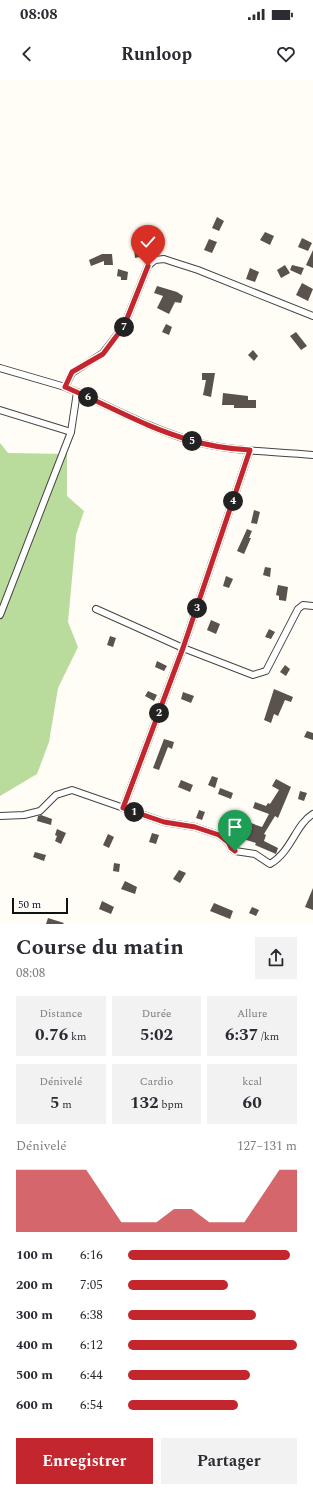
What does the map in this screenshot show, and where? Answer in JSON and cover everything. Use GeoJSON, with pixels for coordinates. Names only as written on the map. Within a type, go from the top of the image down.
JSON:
{"type":"FeatureCollection","features":[{"type":"Feature","properties":{"kind":"street"},"geometry":{"type":"LineString","coordinates":[[65,387],[72,372],[103,354],[124,326],[148,266],[155,260],[164,259],[198,270],[313,316]]}},
{"type":"Feature","properties":{"kind":"street"},"geometry":{"type":"LineString","coordinates":[[0,368],[65,387],[154,427],[189,440],[227,448],[313,455]]}},
{"type":"Feature","properties":{"kind":"street"},"geometry":{"type":"LineString","coordinates":[[0,615],[71,432],[76,412],[77,392]]}},
{"type":"Feature","properties":{"kind":"street"},"geometry":{"type":"LineString","coordinates":[[0,410],[71,432]]}},
{"type":"Feature","properties":{"kind":"street"},"geometry":{"type":"LineString","coordinates":[[123,808],[183,648],[250,450]]}},
{"type":"Feature","properties":{"kind":"street"},"geometry":{"type":"LineString","coordinates":[[96,609],[183,648],[253,675],[266,671],[298,609],[303,605],[313,606]]}},
{"type":"Feature","properties":{"kind":"street"},"geometry":{"type":"LineString","coordinates":[[0,816],[24,815],[40,811],[56,795],[72,790],[164,822],[195,827],[219,835],[228,842],[231,848],[235,851],[255,854],[270,864],[282,856],[303,824],[313,814]]}},
{"type":"Feature","properties":{"kind":"green space"},"geometry":{"type":"Polygon","coordinates":[[[0,443],[8,453],[67,454],[67,496],[84,511],[76,535],[68,622],[78,647],[58,688],[49,742],[37,774],[0,796],[0,443]]]}},
{"type":"Feature","properties":{"kind":"building"},"geometry":{"type":"Polygon","coordinates":[[[217,217],[224,221],[219,231],[212,228],[217,217]]]}},
{"type":"Feature","properties":{"kind":"building"},"geometry":{"type":"Polygon","coordinates":[[[265,232],[274,236],[270,245],[260,240],[265,232]]]}},
{"type":"Feature","properties":{"kind":"building"},"geometry":{"type":"Polygon","coordinates":[[[302,238],[312,243],[308,251],[298,247],[302,238]]]}},
{"type":"Feature","properties":{"kind":"building"},"geometry":{"type":"Polygon","coordinates":[[[209,239],[217,242],[212,253],[204,250],[209,239]]]}},
{"type":"Feature","properties":{"kind":"building"},"geometry":{"type":"Polygon","coordinates":[[[144,247],[145,256],[135,258],[134,249],[144,247]]]}},
{"type":"Feature","properties":{"kind":"building"},"geometry":{"type":"Polygon","coordinates":[[[313,250],[313,268],[306,265],[313,250]]]}},
{"type":"Feature","properties":{"kind":"building"},"geometry":{"type":"Polygon","coordinates":[[[102,254],[112,254],[113,265],[104,265],[104,261],[91,266],[89,260],[102,254]]]}},
{"type":"Feature","properties":{"kind":"building"},"geometry":{"type":"Polygon","coordinates":[[[285,265],[290,273],[281,278],[277,270],[285,265]]]}},
{"type":"Feature","properties":{"kind":"building"},"geometry":{"type":"Polygon","coordinates":[[[292,265],[304,268],[301,275],[290,270],[292,265]]]}},
{"type":"Feature","properties":{"kind":"building"},"geometry":{"type":"Polygon","coordinates":[[[250,268],[259,272],[255,282],[246,279],[250,268]]]}},
{"type":"Feature","properties":{"kind":"building"},"geometry":{"type":"Polygon","coordinates":[[[118,269],[128,272],[127,280],[121,280],[121,277],[117,276],[118,269]]]}},
{"type":"Feature","properties":{"kind":"building"},"geometry":{"type":"Polygon","coordinates":[[[302,283],[313,289],[308,301],[296,295],[302,283]]]}},
{"type":"Feature","properties":{"kind":"building"},"geometry":{"type":"Polygon","coordinates":[[[157,286],[177,292],[183,296],[181,303],[175,302],[169,314],[157,308],[163,296],[154,293],[157,286]]]}},
{"type":"Feature","properties":{"kind":"building"},"geometry":{"type":"Polygon","coordinates":[[[166,324],[172,327],[169,335],[162,332],[166,324]]]}},
{"type":"Feature","properties":{"kind":"building"},"geometry":{"type":"Polygon","coordinates":[[[296,332],[307,346],[301,350],[290,336],[296,332]]]}},
{"type":"Feature","properties":{"kind":"building"},"geometry":{"type":"Polygon","coordinates":[[[253,350],[258,356],[254,361],[248,355],[253,350]]]}},
{"type":"Feature","properties":{"kind":"building"},"geometry":{"type":"Polygon","coordinates":[[[202,373],[215,373],[211,397],[203,395],[206,380],[202,380],[202,373]]]}},
{"type":"Feature","properties":{"kind":"building"},"geometry":{"type":"Polygon","coordinates":[[[223,393],[248,396],[248,400],[256,400],[256,408],[234,408],[234,405],[222,405],[223,393]]]}},
{"type":"Feature","properties":{"kind":"building"},"geometry":{"type":"Polygon","coordinates":[[[254,510],[260,512],[257,524],[251,523],[254,510]]]}},
{"type":"Feature","properties":{"kind":"building"},"geometry":{"type":"Polygon","coordinates":[[[247,529],[252,531],[249,538],[251,538],[244,554],[237,551],[247,529]]]}},
{"type":"Feature","properties":{"kind":"building"},"geometry":{"type":"Polygon","coordinates":[[[265,567],[271,568],[270,577],[263,575],[265,567]]]}},
{"type":"Feature","properties":{"kind":"building"},"geometry":{"type":"Polygon","coordinates":[[[226,576],[233,579],[229,588],[223,586],[226,576]]]}},
{"type":"Feature","properties":{"kind":"building"},"geometry":{"type":"Polygon","coordinates":[[[278,585],[288,587],[286,601],[279,600],[279,596],[276,595],[278,585]]]}},
{"type":"Feature","properties":{"kind":"building"},"geometry":{"type":"Polygon","coordinates":[[[211,620],[220,624],[216,634],[207,630],[211,620]]]}},
{"type":"Feature","properties":{"kind":"building"},"geometry":{"type":"Polygon","coordinates":[[[269,629],[275,632],[271,639],[265,637],[269,629]]]}},
{"type":"Feature","properties":{"kind":"building"},"geometry":{"type":"Polygon","coordinates":[[[110,636],[116,638],[113,647],[107,645],[110,636]]]}},
{"type":"Feature","properties":{"kind":"building"},"geometry":{"type":"Polygon","coordinates":[[[157,661],[167,666],[164,671],[155,667],[157,661]]]}},
{"type":"Feature","properties":{"kind":"building"},"geometry":{"type":"Polygon","coordinates":[[[285,665],[290,669],[286,676],[280,672],[285,665]]]}},
{"type":"Feature","properties":{"kind":"building"},"geometry":{"type":"Polygon","coordinates":[[[274,689],[293,697],[291,702],[285,700],[278,716],[274,714],[271,723],[264,720],[274,689]]]}},
{"type":"Feature","properties":{"kind":"building"},"geometry":{"type":"Polygon","coordinates":[[[148,691],[157,695],[154,701],[145,696],[148,691]]]}},
{"type":"Feature","properties":{"kind":"building"},"geometry":{"type":"Polygon","coordinates":[[[183,692],[194,696],[191,703],[181,699],[183,692]]]}},
{"type":"Feature","properties":{"kind":"building"},"geometry":{"type":"Polygon","coordinates":[[[307,731],[313,733],[313,740],[304,737],[307,731]]]}},
{"type":"Feature","properties":{"kind":"building"},"geometry":{"type":"Polygon","coordinates":[[[164,739],[174,742],[172,749],[168,747],[159,770],[153,768],[164,739]]]}},
{"type":"Feature","properties":{"kind":"building"},"geometry":{"type":"Polygon","coordinates":[[[212,776],[218,778],[215,788],[208,785],[212,776]]]}},
{"type":"Feature","properties":{"kind":"building"},"geometry":{"type":"Polygon","coordinates":[[[276,779],[291,787],[278,818],[275,816],[264,834],[266,835],[264,841],[278,848],[276,854],[255,845],[256,843],[243,839],[248,822],[262,827],[269,814],[253,808],[255,802],[266,806],[268,803],[270,804],[279,790],[272,786],[276,779]]]}},
{"type":"Feature","properties":{"kind":"building"},"geometry":{"type":"Polygon","coordinates":[[[181,780],[193,785],[190,792],[178,787],[181,780]]]}},
{"type":"Feature","properties":{"kind":"building"},"geometry":{"type":"Polygon","coordinates":[[[220,788],[233,793],[231,799],[218,794],[220,788]]]}},
{"type":"Feature","properties":{"kind":"building"},"geometry":{"type":"Polygon","coordinates":[[[300,791],[307,793],[304,801],[298,799],[300,791]]]}},
{"type":"Feature","properties":{"kind":"building"},"geometry":{"type":"Polygon","coordinates":[[[199,810],[205,812],[202,820],[196,818],[199,810]]]}},
{"type":"Feature","properties":{"kind":"building"},"geometry":{"type":"Polygon","coordinates":[[[41,815],[52,819],[51,825],[37,821],[38,816],[41,815]]]}},
{"type":"Feature","properties":{"kind":"building"},"geometry":{"type":"Polygon","coordinates":[[[57,829],[66,833],[61,844],[55,841],[57,829]]]}},
{"type":"Feature","properties":{"kind":"building"},"geometry":{"type":"Polygon","coordinates":[[[152,833],[159,835],[156,844],[149,842],[152,833]]]}},
{"type":"Feature","properties":{"kind":"building"},"geometry":{"type":"Polygon","coordinates":[[[108,834],[114,837],[109,848],[103,845],[108,834]]]}},
{"type":"Feature","properties":{"kind":"building"},"geometry":{"type":"Polygon","coordinates":[[[35,852],[46,855],[44,861],[33,857],[35,852]]]}},
{"type":"Feature","properties":{"kind":"building"},"geometry":{"type":"Polygon","coordinates":[[[114,863],[120,864],[119,872],[113,871],[114,863]]]}},
{"type":"Feature","properties":{"kind":"building"},"geometry":{"type":"Polygon","coordinates":[[[179,870],[186,873],[180,883],[173,879],[179,870]]]}},
{"type":"Feature","properties":{"kind":"building"},"geometry":{"type":"Polygon","coordinates":[[[125,881],[137,887],[135,894],[121,889],[125,881]]]}},
{"type":"Feature","properties":{"kind":"building"},"geometry":{"type":"Polygon","coordinates":[[[313,888],[313,910],[305,907],[313,888]]]}},
{"type":"Feature","properties":{"kind":"building"},"geometry":{"type":"Polygon","coordinates":[[[102,901],[114,907],[111,914],[99,909],[102,901]]]}},
{"type":"Feature","properties":{"kind":"building"},"geometry":{"type":"Polygon","coordinates":[[[214,903],[233,911],[230,919],[210,911],[214,903]]]}},
{"type":"Feature","properties":{"kind":"building"},"geometry":{"type":"Polygon","coordinates":[[[252,907],[259,910],[256,916],[249,913],[252,907]]]}},
{"type":"Feature","properties":{"kind":"building"},"geometry":{"type":"Polygon","coordinates":[[[48,918],[64,923],[46,924],[48,918]]]}},
{"type":"Feature","properties":{"kind":"route"},"geometry":{"type":"LineString","coordinates":[[148,266],[124,326],[103,354],[72,372],[65,387],[154,427],[189,440],[227,448],[250,450],[183,648],[123,808],[164,822],[180,826],[185,825],[195,827],[219,835],[228,842],[231,848],[235,851]]}}]}
